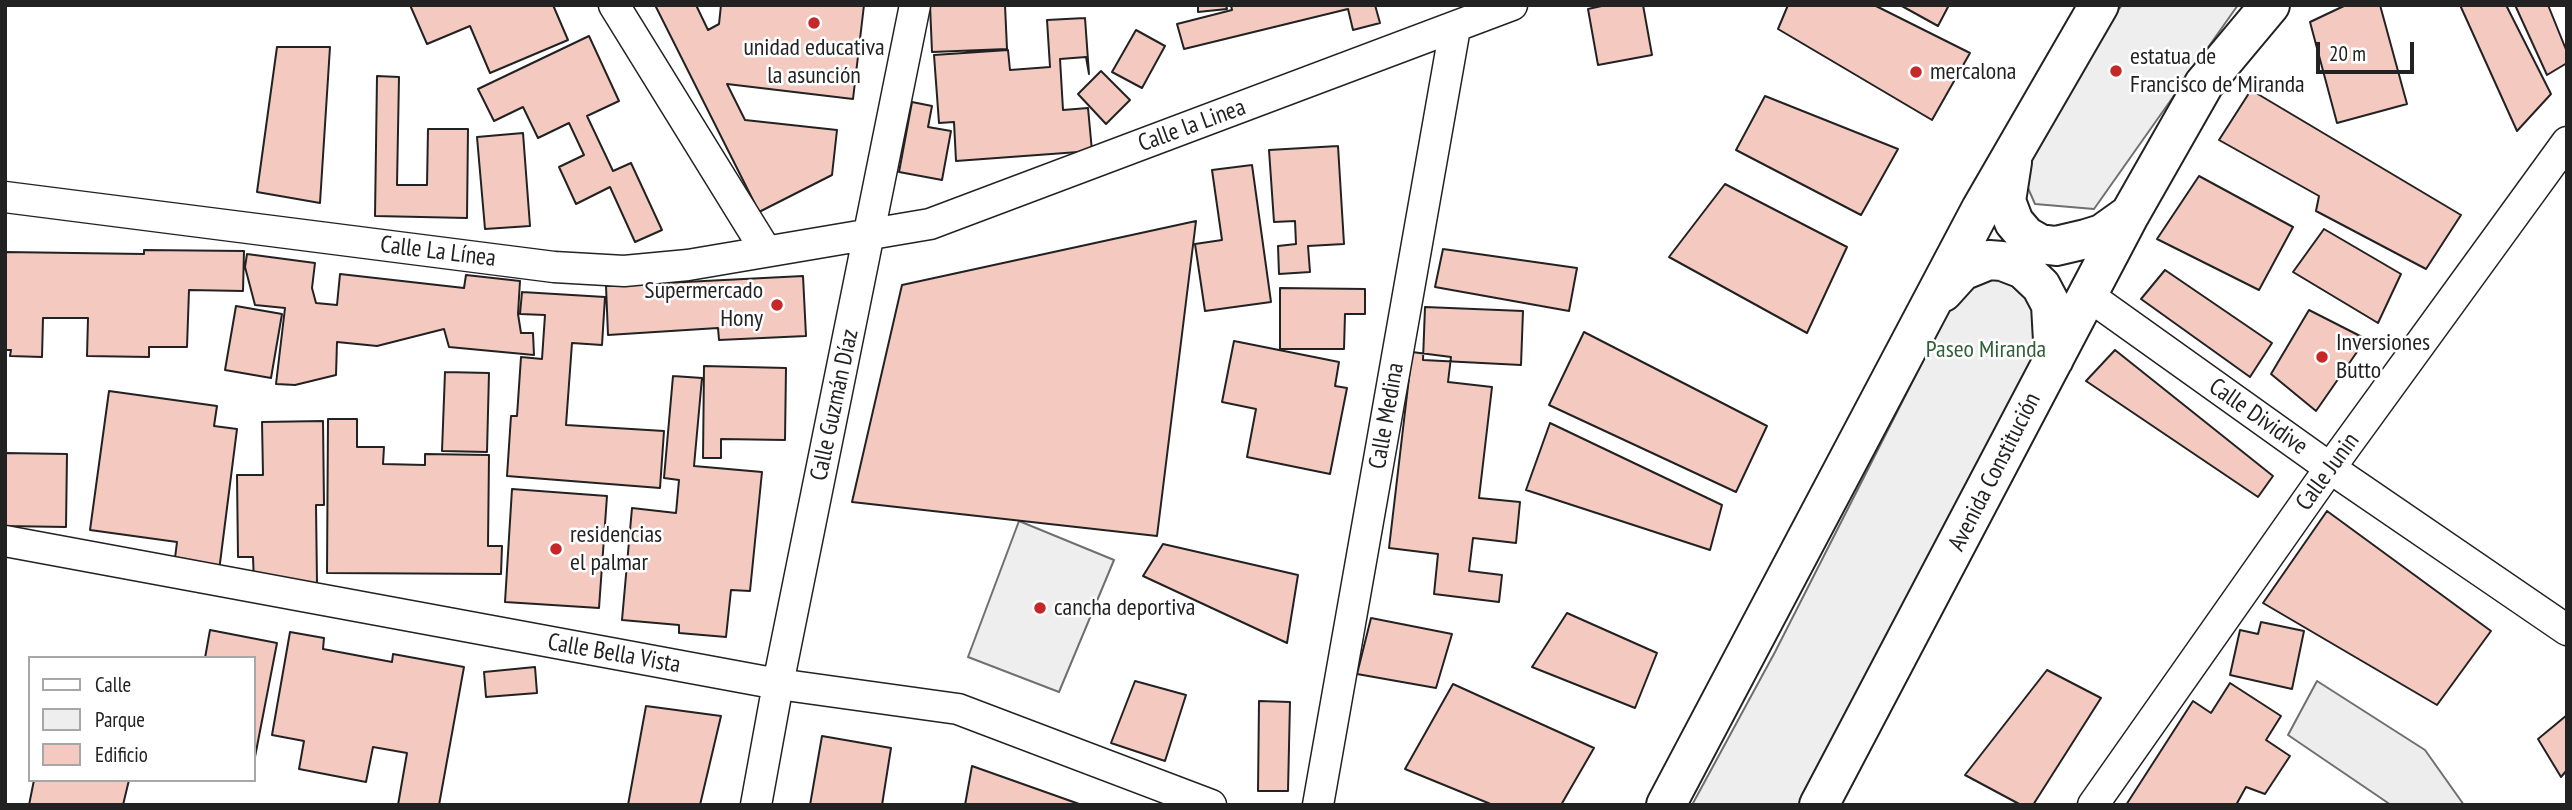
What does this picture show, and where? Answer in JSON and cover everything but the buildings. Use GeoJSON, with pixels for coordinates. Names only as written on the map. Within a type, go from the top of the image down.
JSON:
{"type":"FeatureCollection","features":[{"type":"Feature","properties":{"kind":"main road"},"geometry":{"type":"LineString","coordinates":[[1666,805],[2013,153],[2099,5]]}},
{"type":"Feature","properties":{"kind":"main road","name":"Avenida Constitución"},"geometry":{"type":"LineString","coordinates":[[1819,805],[2130,214],[2204,84],[2270,5]]}},
{"type":"Feature","properties":{"kind":"main road"},"geometry":{"type":"LineString","coordinates":[[2013,153],[2006,201],[2014,222],[2026,236],[2040,244],[2056,246],[2102,234],[2130,214]]}},
{"type":"Feature","properties":{"kind":"main road"},"geometry":{"type":"LineString","coordinates":[[1934,301],[1962,271],[1989,260],[2002,261],[2023,269],[2041,286],[2051,305],[2054,359]]}},
{"type":"Feature","properties":{"kind":"street"},"geometry":{"type":"LineString","coordinates":[[614,5],[766,251]]}},
{"type":"Feature","properties":{"kind":"street","name":"Calle Guzmán Díaz"},"geometry":{"type":"LineString","coordinates":[[756,805],[915,5]]}},
{"type":"Feature","properties":{"kind":"street","name":"Calle la Linea"},"geometry":{"type":"LineString","coordinates":[[870,234],[930,224],[1512,5]]}},
{"type":"Feature","properties":{"kind":"street","name":"Calle Medina"},"geometry":{"type":"LineString","coordinates":[[1318,805],[1455,28]]}},
{"type":"Feature","properties":{"kind":"street","name":"Calle Junin"},"geometry":{"type":"LineString","coordinates":[[2093,805],[2330,468],[2567,142]]}},
{"type":"Feature","properties":{"kind":"street","name":"Calle La Línea"},"geometry":{"type":"LineString","coordinates":[[5,197],[554,267],[624,271],[688,265],[870,234]]}},
{"type":"Feature","properties":{"kind":"street","name":"Calle Dividive"},"geometry":{"type":"LineString","coordinates":[[2089,296],[2330,468],[2567,630]]}},
{"type":"Feature","properties":{"kind":"street","name":"Calle Bella Vista"},"geometry":{"type":"LineString","coordinates":[[5,541],[778,684],[958,709],[1211,805]]}},
{"type":"Feature","properties":{"kind":"green space"},"geometry":{"type":"Polygon","coordinates":[[[2122,5],[2238,5],[2094,209],[2035,204],[2020,170],[2077,61],[2122,5]]]}},
{"type":"Feature","properties":{"kind":"green space","name":"Paseo Miranda"},"geometry":{"type":"Polygon","coordinates":[[[1986,277],[2014,282],[2031,302],[2043,341],[1802,805],[1692,805],[1775,652],[1953,302],[1986,277]]]}},
{"type":"Feature","properties":{"kind":"green space","name":"cancha deportiva"},"geometry":{"type":"Polygon","coordinates":[[[1019,521],[1114,560],[1059,692],[968,657],[1019,521]]]}},
{"type":"Feature","properties":{"kind":"shaded area"},"geometry":{"type":"Polygon","coordinates":[[[2317,681],[2425,750],[2464,805],[2391,805],[2288,735],[2317,681]]]}},
{"type":"Feature","properties":{"kind":"place","name":"unidad educativa la asunción"},"geometry":{"type":"Point","coordinates":[814,23]}},
{"type":"Feature","properties":{"kind":"place","name":"estatua de Francisco de Miranda"},"geometry":{"type":"Point","coordinates":[2116,71]}},
{"type":"Feature","properties":{"kind":"place","name":"mercalona"},"geometry":{"type":"Point","coordinates":[1916,72]}},
{"type":"Feature","properties":{"kind":"place","name":"Supermercado Hony"},"geometry":{"type":"Point","coordinates":[777,305]}},
{"type":"Feature","properties":{"kind":"place","name":"Inversiones Butto"},"geometry":{"type":"Point","coordinates":[2322,357]}},
{"type":"Feature","properties":{"kind":"place","name":"residencias el palmar"},"geometry":{"type":"Point","coordinates":[556,549]}},
{"type":"Feature","properties":{"kind":"place","name":"cancha deportiva"},"geometry":{"type":"Point","coordinates":[1040,608]}}]}
